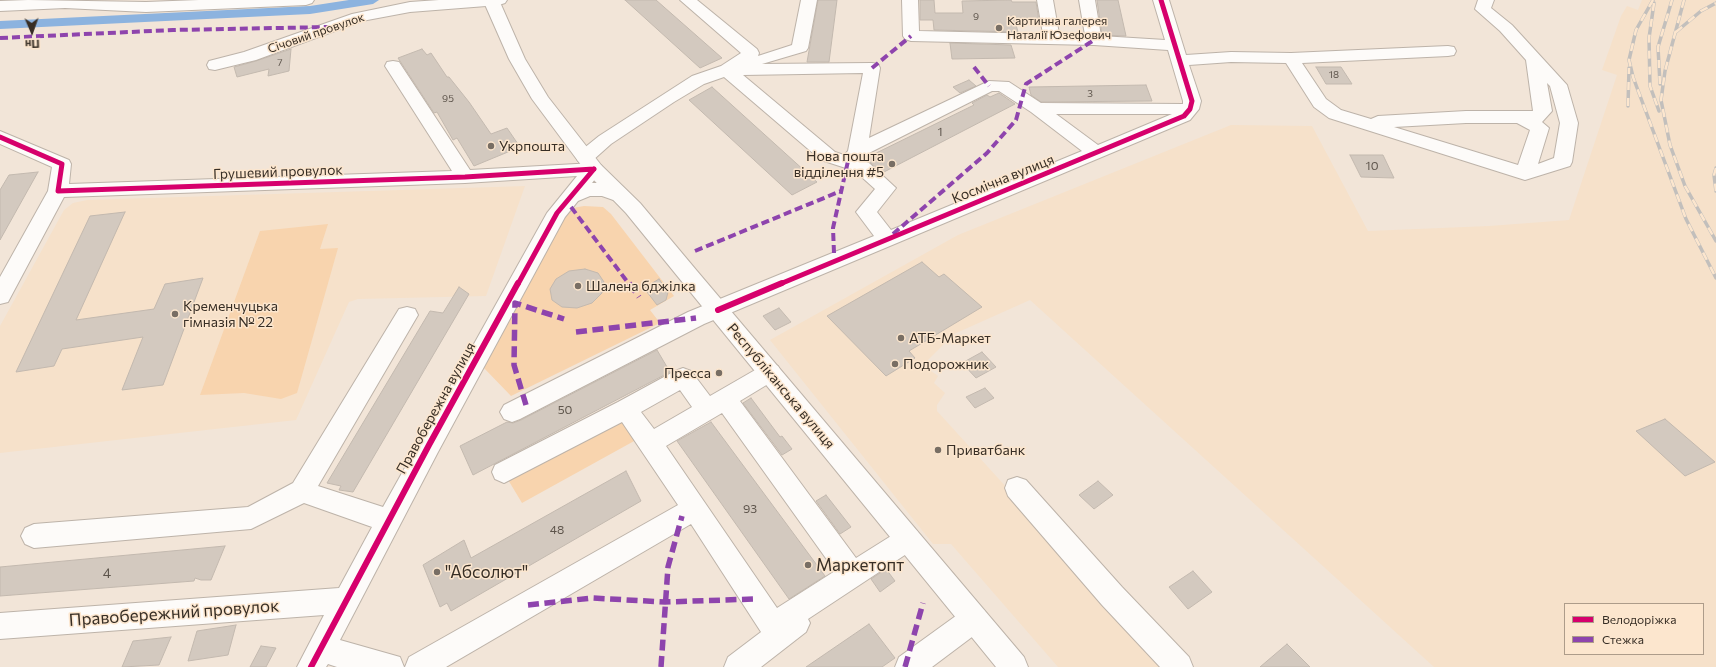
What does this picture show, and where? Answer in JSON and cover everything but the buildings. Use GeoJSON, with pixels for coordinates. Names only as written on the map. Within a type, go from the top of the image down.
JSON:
{"type":"FeatureCollection","features":[{"type":"Feature","properties":{"kind":"street"},"geometry":{"type":"LineString","coordinates":[[0,6],[65,3],[146,7],[306,0]]}},
{"type":"Feature","properties":{"kind":"street","name":"Січовий провулок"},"geometry":{"type":"LineString","coordinates":[[215,65],[264,52],[358,17],[410,7],[493,0]]}},
{"type":"Feature","properties":{"kind":"street","name":"Республіканська вулиця"},"geometry":{"type":"LineString","coordinates":[[493,0],[517,60],[541,99],[590,163],[656,235],[1014,667]]}},
{"type":"Feature","properties":{"kind":"street"},"geometry":{"type":"LineString","coordinates":[[688,0],[751,53],[733,66]]}},
{"type":"Feature","properties":{"kind":"street"},"geometry":{"type":"LineString","coordinates":[[733,66],[767,59],[800,48],[809,0]]}},
{"type":"Feature","properties":{"kind":"street"},"geometry":{"type":"LineString","coordinates":[[910,0],[912,36],[1094,40],[1177,53],[1231,57],[1291,58],[1448,50]]}},
{"type":"Feature","properties":{"kind":"street"},"geometry":{"type":"LineString","coordinates":[[1045,0],[1052,39]]}},
{"type":"Feature","properties":{"kind":"street"},"geometry":{"type":"LineString","coordinates":[[1087,0],[1094,40]]}},
{"type":"Feature","properties":{"kind":"street"},"geometry":{"type":"LineString","coordinates":[[1037,108],[1190,108],[1192,100],[1161,0]]}},
{"type":"Feature","properties":{"kind":"street"},"geometry":{"type":"LineString","coordinates":[[1291,58],[1320,103],[1335,114],[1525,174],[1563,162],[1569,123],[1558,85],[1506,28],[1483,9],[1486,0]]}},
{"type":"Feature","properties":{"kind":"street"},"geometry":{"type":"LineString","coordinates":[[1525,174],[1533,121],[1542,111],[1534,60]]}},
{"type":"Feature","properties":{"kind":"street"},"geometry":{"type":"LineString","coordinates":[[393,66],[465,177]]}},
{"type":"Feature","properties":{"kind":"street"},"geometry":{"type":"LineString","coordinates":[[733,66],[828,156],[852,157],[862,149],[989,86],[1003,86],[1037,108],[1097,153]]}},
{"type":"Feature","properties":{"kind":"street"},"geometry":{"type":"LineString","coordinates":[[733,66],[872,68],[852,157]]}},
{"type":"Feature","properties":{"kind":"street","name":"Правобережна вулиця"},"geometry":{"type":"LineString","coordinates":[[316,658],[429,445],[557,214],[570,197],[605,140],[698,80],[733,66]]}},
{"type":"Feature","properties":{"kind":"street","name":"Космічна вулиця"},"geometry":{"type":"LineString","coordinates":[[512,412],[696,318],[1097,153],[1184,116],[1190,108]]}},
{"type":"Feature","properties":{"kind":"street"},"geometry":{"type":"LineString","coordinates":[[1363,123],[1466,118],[1533,121]]}},
{"type":"Feature","properties":{"kind":"street"},"geometry":{"type":"LineString","coordinates":[[0,296],[58,191],[62,164],[1,139]]}},
{"type":"Feature","properties":{"kind":"street"},"geometry":{"type":"LineString","coordinates":[[852,157],[886,188],[866,212],[887,239]]}},
{"type":"Feature","properties":{"kind":"street","name":"Грушевий провулок"},"geometry":{"type":"LineString","coordinates":[[58,191],[465,177],[590,163]]}},
{"type":"Feature","properties":{"kind":"street"},"geometry":{"type":"LineString","coordinates":[[570,197],[587,190],[598,189],[604,189],[620,195]]}},
{"type":"Feature","properties":{"kind":"street"},"geometry":{"type":"LineString","coordinates":[[34,536],[251,518],[302,491],[407,315]]}},
{"type":"Feature","properties":{"kind":"street"},"geometry":{"type":"LineString","coordinates":[[651,443],[770,372]]}},
{"type":"Feature","properties":{"kind":"street"},"geometry":{"type":"LineString","coordinates":[[504,472],[626,409],[683,377],[716,405],[850,577]]}},
{"type":"Feature","properties":{"kind":"street"},"geometry":{"type":"LineString","coordinates":[[626,409],[651,443],[773,626],[908,539]]}},
{"type":"Feature","properties":{"kind":"street"},"geometry":{"type":"LineString","coordinates":[[1017,488],[1112,596],[1180,667]]}},
{"type":"Feature","properties":{"kind":"street"},"geometry":{"type":"LineString","coordinates":[[302,491],[389,521]]}},
{"type":"Feature","properties":{"kind":"street"},"geometry":{"type":"LineString","coordinates":[[421,667],[694,509]]}},
{"type":"Feature","properties":{"kind":"street"},"geometry":{"type":"LineString","coordinates":[[738,667],[779,637],[850,577]]}},
{"type":"Feature","properties":{"kind":"street","name":"Правобережний провулок"},"geometry":{"type":"LineString","coordinates":[[0,626],[347,600]]}},
{"type":"Feature","properties":{"kind":"street"},"geometry":{"type":"LineString","coordinates":[[909,667],[974,619]]}},
{"type":"Feature","properties":{"kind":"street"},"geometry":{"type":"LineString","coordinates":[[316,658],[390,667]]}},
{"type":"Feature","properties":{"kind":"shaded area"},"geometry":{"type":"Polygon","coordinates":[[[1642,0],[1716,0],[1716,667],[1434,667],[1030,300],[954,334],[923,365],[938,376],[934,383],[945,393],[937,405],[937,411],[1170,667],[1058,667],[951,544],[933,544],[770,340],[958,235],[1231,125],[1312,126],[1368,231],[1489,226],[1569,220],[1617,75],[1602,70],[1621,16],[1627,6],[1638,10],[1642,0]]]}},
{"type":"Feature","properties":{"kind":"shaded area","name":"Кременчуцька гімназія № 22"},"geometry":{"type":"Polygon","coordinates":[[[525,186],[486,296],[358,299],[349,302],[296,420],[0,453],[0,326],[64,210],[73,203],[87,200],[525,186]]]}},
{"type":"Feature","properties":{"kind":"shaded area"},"geometry":{"type":"Polygon","coordinates":[[[584,206],[603,207],[611,214],[674,296],[650,310],[660,323],[511,396],[483,367],[565,215],[573,208],[584,206]]]}},
{"type":"Feature","properties":{"kind":"shaded area"},"geometry":{"type":"Polygon","coordinates":[[[328,224],[320,249],[338,248],[297,393],[281,399],[244,393],[200,395],[260,231],[328,224]]]}},
{"type":"Feature","properties":{"kind":"shaded area"},"geometry":{"type":"Polygon","coordinates":[[[626,409],[645,435],[522,503],[504,473],[626,409]]]}},
{"type":"Feature","properties":{"kind":"waterway"},"geometry":{"type":"LineString","coordinates":[[0,25],[310,10],[373,0]]}},
{"type":"Feature","properties":{"kind":"railway"},"geometry":{"type":"LineString","coordinates":[[1653,0],[1636,30],[1629,60],[1633,77],[1686,219],[1716,278]]}},
{"type":"Feature","properties":{"kind":"railway"},"geometry":{"type":"LineString","coordinates":[[1660,84],[1658,47],[1672,0]]}},
{"type":"Feature","properties":{"kind":"railway"},"geometry":{"type":"LineString","coordinates":[[1684,0],[1665,71],[1661,100],[1670,145],[1685,186],[1716,241]]}},
{"type":"Feature","properties":{"kind":"railway"},"geometry":{"type":"LineString","coordinates":[[1654,3],[1649,38],[1650,86],[1659,111]]}},
{"type":"Feature","properties":{"kind":"railway"},"geometry":{"type":"LineString","coordinates":[[1676,32],[1701,11],[1716,3]]}},
{"type":"Feature","properties":{"kind":"railway"},"geometry":{"type":"LineString","coordinates":[[1628,106],[1629,68]]}},
{"type":"Feature","properties":{"kind":"railway"},"geometry":{"type":"LineString","coordinates":[[1716,168],[1714,175],[1716,191]]}},
{"type":"Feature","properties":{"kind":"marked path"},"geometry":{"type":"LineString","coordinates":[[0,38],[173,30],[330,27]]}},
{"type":"Feature","properties":{"kind":"marked path"},"geometry":{"type":"LineString","coordinates":[[872,68],[911,36]]}},
{"type":"Feature","properties":{"kind":"marked path"},"geometry":{"type":"LineString","coordinates":[[893,234],[987,153],[1016,120],[1026,84],[1094,40]]}},
{"type":"Feature","properties":{"kind":"marked path"},"geometry":{"type":"LineString","coordinates":[[974,67],[989,86]]}},
{"type":"Feature","properties":{"kind":"marked path"},"geometry":{"type":"LineString","coordinates":[[834,253],[833,228],[848,161]]}},
{"type":"Feature","properties":{"kind":"marked path"},"geometry":{"type":"LineString","coordinates":[[695,251],[841,191]]}},
{"type":"Feature","properties":{"kind":"marked path"},"geometry":{"type":"LineString","coordinates":[[571,207],[639,297]]}},
{"type":"Feature","properties":{"kind":"marked path"},"geometry":{"type":"LineString","coordinates":[[526,405],[514,365],[515,303],[564,319]]}},
{"type":"Feature","properties":{"kind":"marked path"},"geometry":{"type":"LineString","coordinates":[[576,332],[696,318]]}},
{"type":"Feature","properties":{"kind":"marked path"},"geometry":{"type":"LineString","coordinates":[[661,667],[668,567],[682,516]]}},
{"type":"Feature","properties":{"kind":"marked path"},"geometry":{"type":"LineString","coordinates":[[528,605],[592,598],[665,602],[755,599]]}},
{"type":"Feature","properties":{"kind":"marked path"},"geometry":{"type":"LineString","coordinates":[[905,667],[923,603]]}},
{"type":"Feature","properties":{"kind":"cycle path"},"geometry":{"type":"LineString","coordinates":[[718,310],[1184,116],[1190,109],[1192,101],[1161,0]]}},
{"type":"Feature","properties":{"kind":"cycle path"},"geometry":{"type":"LineString","coordinates":[[0,137],[62,164],[58,191],[465,177],[594,169]]}},
{"type":"Feature","properties":{"kind":"cycle path"},"geometry":{"type":"LineString","coordinates":[[311,667],[429,445],[557,213],[594,169]]}},
{"type":"Feature","properties":{"kind":"place","name":"Картинна галерея Наталії Юзефович"},"geometry":{"type":"Point","coordinates":[999,28]}},
{"type":"Feature","properties":{"kind":"place","name":"Укрпошта"},"geometry":{"type":"Point","coordinates":[491,146]}},
{"type":"Feature","properties":{"kind":"place","name":"Нова пошта відділення #5"},"geometry":{"type":"Point","coordinates":[892,164]}},
{"type":"Feature","properties":{"kind":"place","name":"Шалена бджілка"},"geometry":{"type":"Point","coordinates":[578,286]}},
{"type":"Feature","properties":{"kind":"place","name":"Кременчуцька гімназія № 22"},"geometry":{"type":"Point","coordinates":[175,314]}},
{"type":"Feature","properties":{"kind":"place","name":"АТБ-Маркет"},"geometry":{"type":"Point","coordinates":[901,338]}},
{"type":"Feature","properties":{"kind":"place","name":"Подорожник"},"geometry":{"type":"Point","coordinates":[895,364]}},
{"type":"Feature","properties":{"kind":"place","name":"Пресса"},"geometry":{"type":"Point","coordinates":[719,373]}},
{"type":"Feature","properties":{"kind":"place","name":"Приватбанк"},"geometry":{"type":"Point","coordinates":[938,450]}},
{"type":"Feature","properties":{"kind":"place","name":"Маркетопт"},"geometry":{"type":"Point","coordinates":[808,565]}},
{"type":"Feature","properties":{"kind":"place","name":"\"Абсолют\""},"geometry":{"type":"Point","coordinates":[437,572]}}]}
